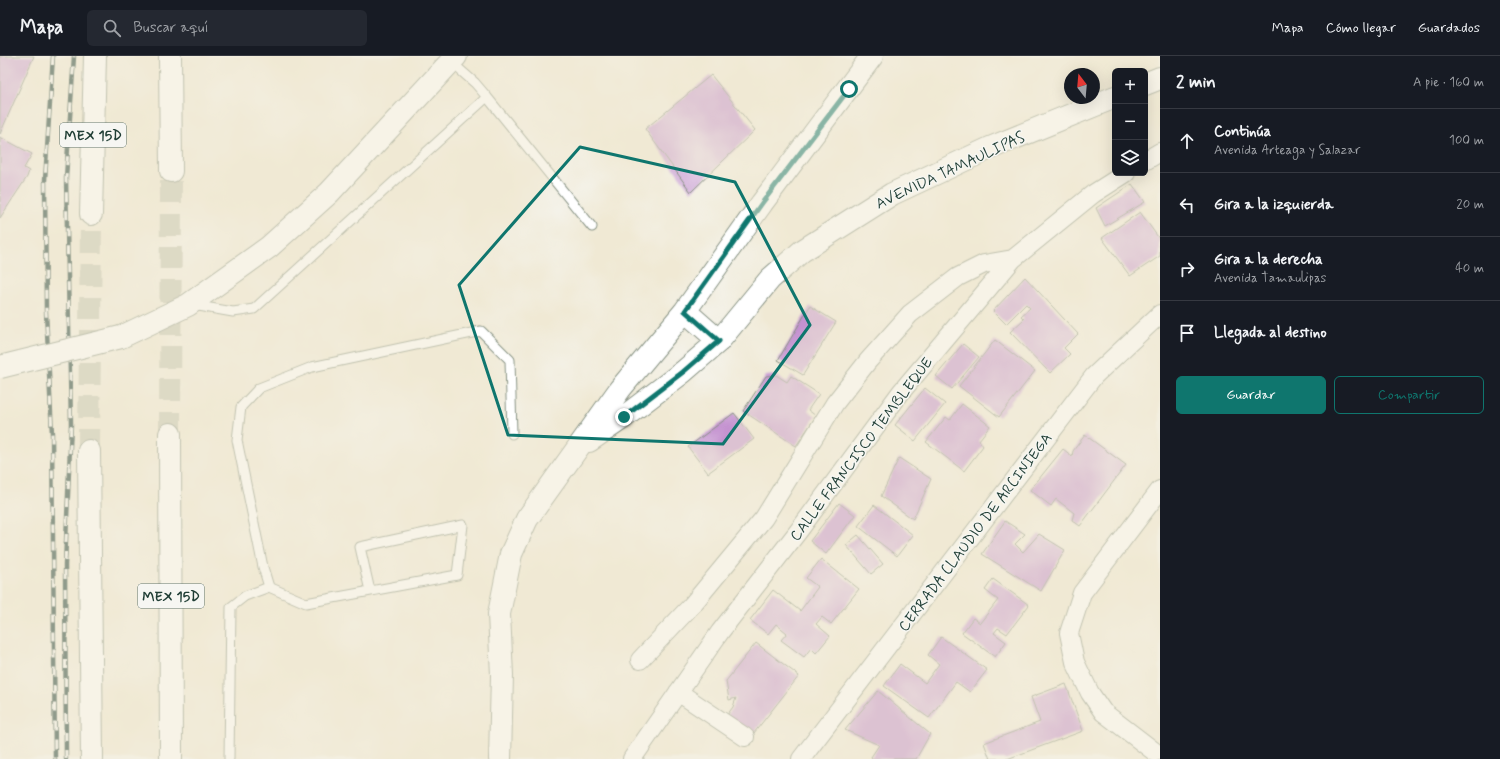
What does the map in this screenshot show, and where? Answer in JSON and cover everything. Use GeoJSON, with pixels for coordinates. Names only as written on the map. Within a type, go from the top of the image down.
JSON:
{"type":"FeatureCollection","features":[{"type":"Feature","properties":{"kind":"main road","name":"MEX 15D"},"geometry":{"type":"LineString","coordinates":[[91,214],[95,56]]}},
{"type":"Feature","properties":{"kind":"main road"},"geometry":{"type":"LineString","coordinates":[[170,56],[171,171]]}},
{"type":"Feature","properties":{"kind":"main road"},"geometry":{"type":"LineString","coordinates":[[500,759],[502,675],[499,614],[510,554],[527,519],[620,389],[685,311],[770,191],[872,56]]}},
{"type":"Feature","properties":{"kind":"main road"},"geometry":{"type":"LineString","coordinates":[[0,366],[122,337],[188,305],[269,247],[329,193],[453,59]]}},
{"type":"Feature","properties":{"kind":"main road"},"geometry":{"type":"LineString","coordinates":[[1148,83],[1160,78]]}},
{"type":"Feature","properties":{"kind":"main road","name":"AVENIDA TAMAULIPAS"},"geometry":{"type":"LineString","coordinates":[[578,448],[624,417],[683,372],[719,341],[770,278],[802,251],[892,194],[990,148],[1112,98]]}},
{"type":"Feature","properties":{"kind":"main road"},"geometry":{"type":"LineString","coordinates":[[685,311],[719,341]]}},
{"type":"Feature","properties":{"kind":"main road","name":"MEX 15D"},"geometry":{"type":"LineString","coordinates":[[170,434],[172,759]]}},
{"type":"Feature","properties":{"kind":"main road"},"geometry":{"type":"LineString","coordinates":[[89,452],[92,759]]}},
{"type":"Feature","properties":{"kind":"street"},"geometry":{"type":"LineString","coordinates":[[1148,159],[1160,152]]}},
{"type":"Feature","properties":{"kind":"street","name":"CALLE FRANCISCO TEMBLEQUE"},"geometry":{"type":"LineString","coordinates":[[632,759],[720,632],[800,529],[901,392],[1013,259],[1093,194],[1121,176]]}},
{"type":"Feature","properties":{"kind":"street"},"geometry":{"type":"LineString","coordinates":[[640,660],[692,605],[764,518],[835,403],[868,361],[910,314],[958,277],[984,264],[1013,259]]}},
{"type":"Feature","properties":{"kind":"street","name":"CERRADA CLAUDIO DE ARCINIEGA"},"geometry":{"type":"LineString","coordinates":[[801,759],[1094,376],[1160,314]]}},
{"type":"Feature","properties":{"kind":"street"},"geometry":{"type":"LineString","coordinates":[[1152,752],[1103,712],[1090,693],[1075,662],[1069,633],[1082,593],[1160,490]]}},
{"type":"Feature","properties":{"kind":"street"},"geometry":{"type":"LineString","coordinates":[[678,692],[745,737]]}},
{"type":"Feature","properties":{"kind":"lane"},"geometry":{"type":"LineString","coordinates":[[453,59],[475,83],[592,227]]}},
{"type":"Feature","properties":{"kind":"lane"},"geometry":{"type":"LineString","coordinates":[[188,305],[233,312],[254,309],[486,97]]}},
{"type":"Feature","properties":{"kind":"lane"},"geometry":{"type":"LineString","coordinates":[[269,587],[263,567],[237,440],[240,408],[259,388],[312,367],[481,332],[510,360],[512,434]]}},
{"type":"Feature","properties":{"kind":"lane"},"geometry":{"type":"LineString","coordinates":[[229,759],[231,607],[245,596],[269,587],[306,603],[457,575],[463,525],[360,547],[370,591]]}},
{"type":"Feature","properties":{"kind":"highlighted area"},"geometry":{"type":"Polygon","coordinates":[[[580,147],[735,182],[810,325],[723,444],[508,435],[459,285],[580,147]]]}},
{"type":"Feature","properties":{"kind":"building"},"geometry":{"type":"Polygon","coordinates":[[[0,56],[34,56],[0,134],[0,56]]]}},
{"type":"Feature","properties":{"kind":"building"},"geometry":{"type":"Polygon","coordinates":[[[711,75],[755,130],[691,192],[645,129],[711,75]]]}},
{"type":"Feature","properties":{"kind":"building"},"geometry":{"type":"Polygon","coordinates":[[[0,137],[32,154],[24,168],[29,171],[27,177],[0,218],[0,137]]]}},
{"type":"Feature","properties":{"kind":"building"},"geometry":{"type":"Polygon","coordinates":[[[1132,184],[1145,202],[1105,226],[1096,208],[1132,184]]]}},
{"type":"Feature","properties":{"kind":"building"},"geometry":{"type":"Polygon","coordinates":[[[1140,212],[1160,240],[1160,256],[1130,276],[1102,238],[1140,212]]]}},
{"type":"Feature","properties":{"kind":"building"},"geometry":{"type":"Polygon","coordinates":[[[1025,277],[1078,334],[1064,348],[1070,354],[1050,373],[1010,332],[1024,319],[1021,316],[1030,308],[1026,304],[1006,324],[993,311],[1025,277]]]}},
{"type":"Feature","properties":{"kind":"building"},"geometry":{"type":"Polygon","coordinates":[[[810,306],[836,322],[803,375],[778,360],[810,306]]]}},
{"type":"Feature","properties":{"kind":"building"},"geometry":{"type":"Polygon","coordinates":[[[995,340],[1035,371],[999,417],[959,386],[995,340]]]}},
{"type":"Feature","properties":{"kind":"building"},"geometry":{"type":"Polygon","coordinates":[[[963,344],[979,357],[952,389],[936,376],[963,344]]]}},
{"type":"Feature","properties":{"kind":"building"},"geometry":{"type":"Polygon","coordinates":[[[776,375],[787,382],[791,376],[819,394],[808,410],[816,416],[796,446],[743,411],[766,376],[776,375]]]}},
{"type":"Feature","properties":{"kind":"building"},"geometry":{"type":"Polygon","coordinates":[[[925,388],[945,404],[915,441],[895,425],[925,388]]]}},
{"type":"Feature","properties":{"kind":"building"},"geometry":{"type":"Polygon","coordinates":[[[962,404],[990,426],[979,440],[983,446],[964,471],[926,442],[946,417],[950,420],[962,404]]]}},
{"type":"Feature","properties":{"kind":"building"},"geometry":{"type":"Polygon","coordinates":[[[734,413],[754,439],[708,473],[688,447],[734,413]]]}},
{"type":"Feature","properties":{"kind":"building"},"geometry":{"type":"Polygon","coordinates":[[[1085,435],[1126,465],[1080,526],[1072,520],[1074,513],[1056,499],[1051,506],[1030,490],[1063,449],[1072,456],[1073,451],[1085,435]]]}},
{"type":"Feature","properties":{"kind":"building"},"geometry":{"type":"Polygon","coordinates":[[[899,458],[931,479],[913,519],[881,496],[899,458]]]}},
{"type":"Feature","properties":{"kind":"building"},"geometry":{"type":"Polygon","coordinates":[[[839,503],[855,515],[826,554],[810,541],[839,503]]]}},
{"type":"Feature","properties":{"kind":"building"},"geometry":{"type":"Polygon","coordinates":[[[874,505],[913,535],[897,556],[858,526],[874,505]]]}},
{"type":"Feature","properties":{"kind":"building"},"geometry":{"type":"Polygon","coordinates":[[[1005,521],[1025,534],[1015,544],[1023,552],[1039,534],[1065,550],[1041,591],[982,554],[1005,521]]]}},
{"type":"Feature","properties":{"kind":"building"},"geometry":{"type":"Polygon","coordinates":[[[858,535],[883,564],[871,574],[846,545],[858,535]]]}},
{"type":"Feature","properties":{"kind":"building"},"geometry":{"type":"Polygon","coordinates":[[[821,559],[859,589],[831,624],[822,617],[816,624],[830,636],[816,653],[811,648],[804,657],[781,640],[787,633],[776,624],[768,634],[750,620],[773,590],[800,611],[818,587],[806,578],[821,559]]]}},
{"type":"Feature","properties":{"kind":"building"},"geometry":{"type":"Polygon","coordinates":[[[993,579],[1029,605],[1007,634],[998,628],[994,633],[1006,642],[995,657],[962,633],[973,618],[980,623],[998,600],[985,590],[993,579]]]}},
{"type":"Feature","properties":{"kind":"building"},"geometry":{"type":"Polygon","coordinates":[[[941,637],[987,670],[970,692],[956,682],[929,718],[884,686],[900,664],[925,683],[939,664],[928,655],[941,637]]]}},
{"type":"Feature","properties":{"kind":"building"},"geometry":{"type":"Polygon","coordinates":[[[756,643],[799,676],[750,738],[724,719],[733,707],[736,698],[729,700],[726,681],[756,643]]]}},
{"type":"Feature","properties":{"kind":"building"},"geometry":{"type":"Polygon","coordinates":[[[1066,684],[1083,731],[1007,759],[990,759],[984,743],[1040,722],[1031,697],[1066,684]]]}},
{"type":"Feature","properties":{"kind":"building"},"geometry":{"type":"Polygon","coordinates":[[[878,691],[930,734],[916,759],[873,759],[871,757],[879,745],[845,730],[878,691]]]}},
{"type":"Feature","properties":{"kind":"tunnel"},"geometry":{"type":"LineString","coordinates":[[170,434],[171,171]]}},
{"type":"Feature","properties":{"kind":"tunnel"},"geometry":{"type":"LineString","coordinates":[[89,451],[91,214]]}},
{"type":"Feature","properties":{"kind":"railway"},"geometry":{"type":"LineString","coordinates":[[53,56],[45,180],[46,312],[52,434],[55,759]]}},
{"type":"Feature","properties":{"kind":"railway"},"geometry":{"type":"LineString","coordinates":[[66,759],[65,565],[71,424],[66,178],[74,56]]}},
{"type":"Feature","properties":{"kind":"route"},"geometry":{"type":"LineString","coordinates":[[624,417],[683,372],[719,341],[685,311],[809,138],[849,89]]}}]}
